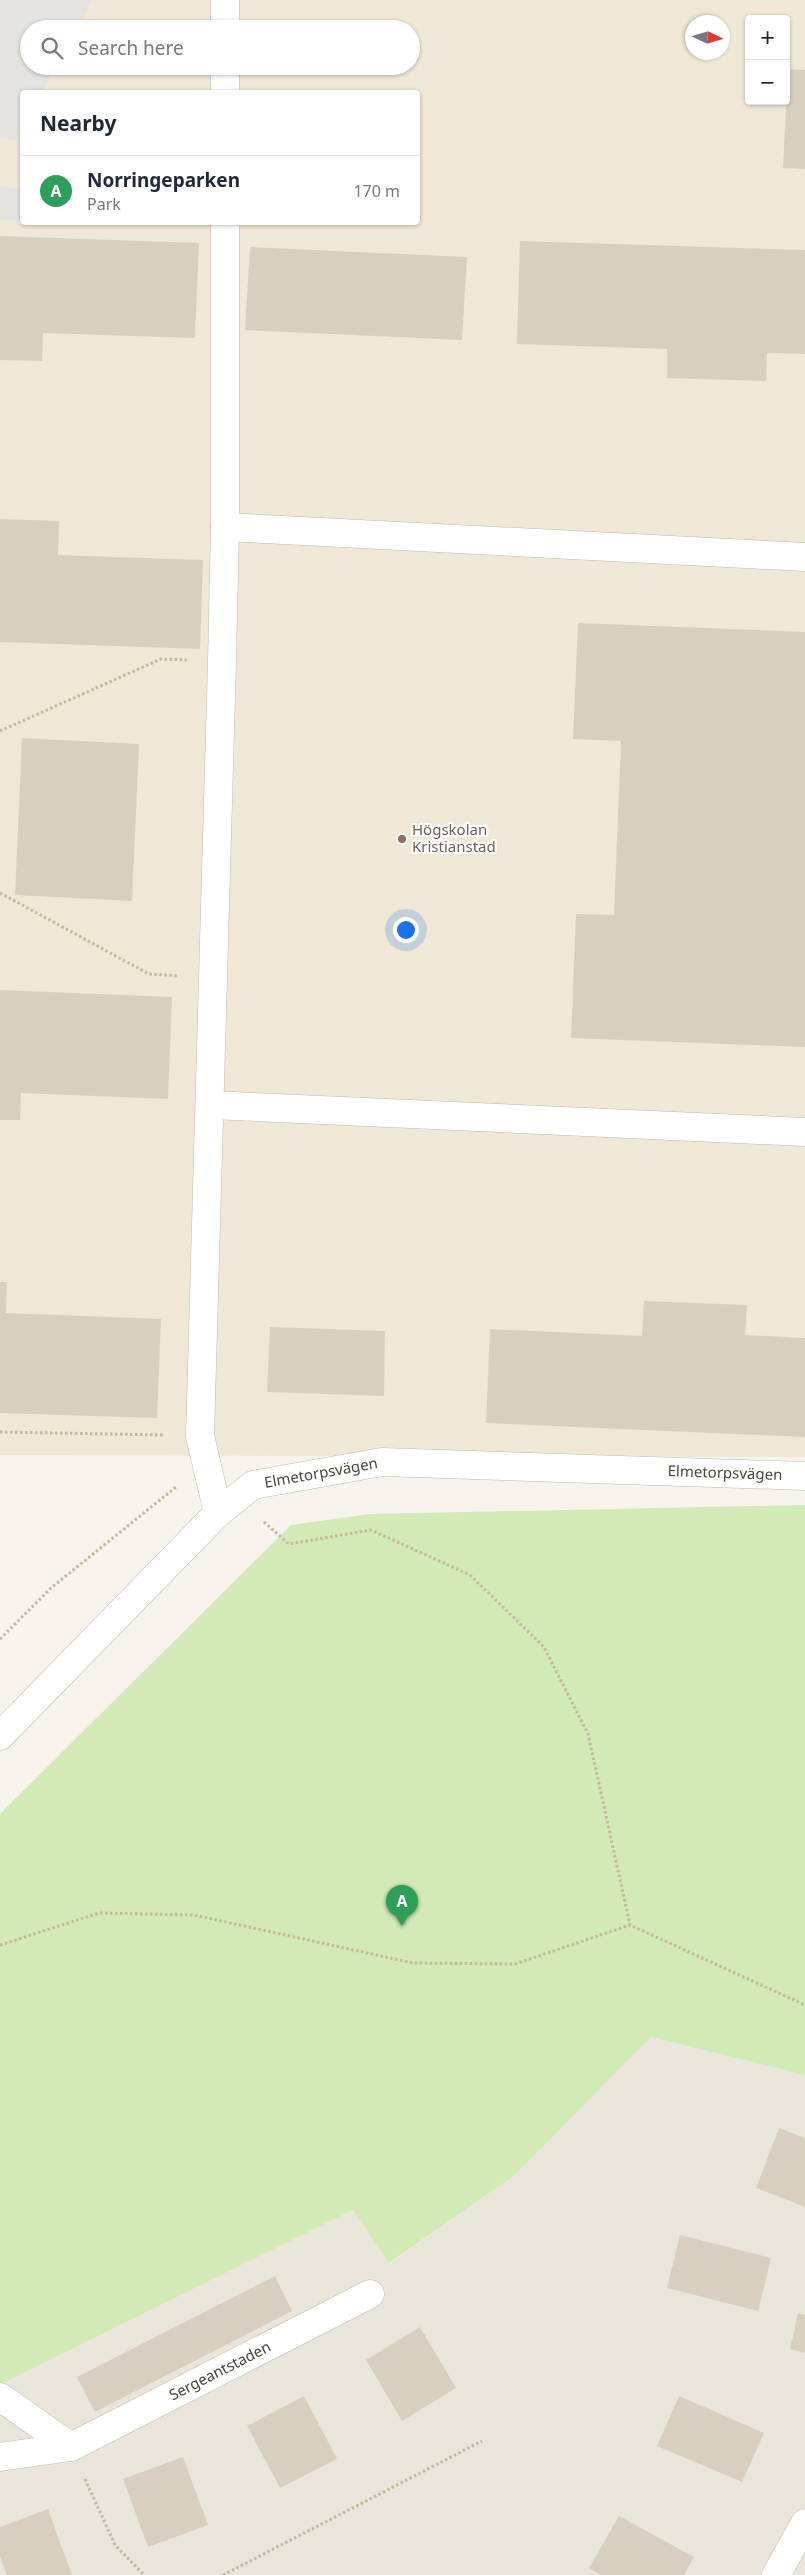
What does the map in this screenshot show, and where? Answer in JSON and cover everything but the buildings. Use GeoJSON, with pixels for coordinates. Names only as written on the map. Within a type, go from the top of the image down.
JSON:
{"type":"FeatureCollection","features":[{"type":"Feature","properties":{"kind":"street"},"geometry":{"type":"LineString","coordinates":[[225,0],[225,20]]}},
{"type":"Feature","properties":{"kind":"street"},"geometry":{"type":"LineString","coordinates":[[225,75],[225,90]]}},
{"type":"Feature","properties":{"kind":"street"},"geometry":{"type":"LineString","coordinates":[[218,1513],[200,1436],[211,1105],[225,527],[225,225]]}},
{"type":"Feature","properties":{"kind":"street"},"geometry":{"type":"LineString","coordinates":[[225,527],[805,557]]}},
{"type":"Feature","properties":{"kind":"street"},"geometry":{"type":"LineString","coordinates":[[211,1105],[805,1132]]}},
{"type":"Feature","properties":{"kind":"street","name":"Elmetorpsvägen"},"geometry":{"type":"LineString","coordinates":[[0,1736],[218,1513],[252,1485],[382,1462],[805,1476]]}},
{"type":"Feature","properties":{"kind":"street","name":"Sergeantstaden"},"geometry":{"type":"LineString","coordinates":[[0,2457],[71,2447],[370,2294]]}},
{"type":"Feature","properties":{"kind":"street"},"geometry":{"type":"LineString","coordinates":[[0,2398],[71,2447]]}},
{"type":"Feature","properties":{"kind":"street"},"geometry":{"type":"LineString","coordinates":[[776,2575],[805,2523]]}},
{"type":"Feature","properties":{"kind":"path"},"geometry":{"type":"LineString","coordinates":[[0,730],[161,659],[222,661]]}},
{"type":"Feature","properties":{"kind":"path"},"geometry":{"type":"LineString","coordinates":[[0,893],[149,974],[214,979]]}},
{"type":"Feature","properties":{"kind":"path"},"geometry":{"type":"LineString","coordinates":[[0,1432],[200,1436]]}},
{"type":"Feature","properties":{"kind":"path"},"geometry":{"type":"LineString","coordinates":[[0,1639],[52,1588],[118,1532],[206,1464]]}},
{"type":"Feature","properties":{"kind":"path"},"geometry":{"type":"LineString","coordinates":[[260,1518],[289,1544],[371,1530],[425,1554],[470,1575],[544,1647],[588,1734],[630,1925]]}},
{"type":"Feature","properties":{"kind":"path"},"geometry":{"type":"LineString","coordinates":[[0,1946],[99,1913],[194,1916],[413,1963],[515,1964],[630,1925],[805,2005]]}},
{"type":"Feature","properties":{"kind":"path"},"geometry":{"type":"LineString","coordinates":[[223,2575],[482,2441]]}},
{"type":"Feature","properties":{"kind":"path"},"geometry":{"type":"LineString","coordinates":[[71,2447],[115,2545],[144,2575]]}},
{"type":"Feature","properties":{"kind":"shaded area","name":"Högskolan Kristianstad"},"geometry":{"type":"Polygon","coordinates":[[[0,0],[805,0],[805,1457],[0,1455],[0,0]]]}},
{"type":"Feature","properties":{"kind":"shaded area"},"geometry":{"type":"Polygon","coordinates":[[[0,0],[92,0],[82,20],[20,20],[20,75],[51,75],[43,90],[20,90],[20,132],[16,140],[0,139],[0,0]]]}},
{"type":"Feature","properties":{"kind":"shaded area"},"geometry":{"type":"Polygon","coordinates":[[[0,187],[20,188],[20,221],[0,220],[0,187]]]}},
{"type":"Feature","properties":{"kind":"shaded area"},"geometry":{"type":"Polygon","coordinates":[[[651,2037],[805,2075],[805,2575],[0,2575],[0,2385],[353,2210],[390,2263],[514,2176],[651,2037]]]}},
{"type":"Feature","properties":{"kind":"green space"},"geometry":{"type":"Polygon","coordinates":[[[805,1505],[805,2075],[651,2037],[514,2176],[389,2263],[353,2210],[0,2385],[0,1814],[291,1525],[370,1514],[805,1505]]]}},
{"type":"Feature","properties":{"kind":"place","name":"Högskolan Kristianstad"},"geometry":{"type":"Point","coordinates":[402,839]}},
{"type":"Feature","properties":{"kind":"place","name":"Norringeparken"},"geometry":{"type":"Point","coordinates":[402,1926]}}]}
